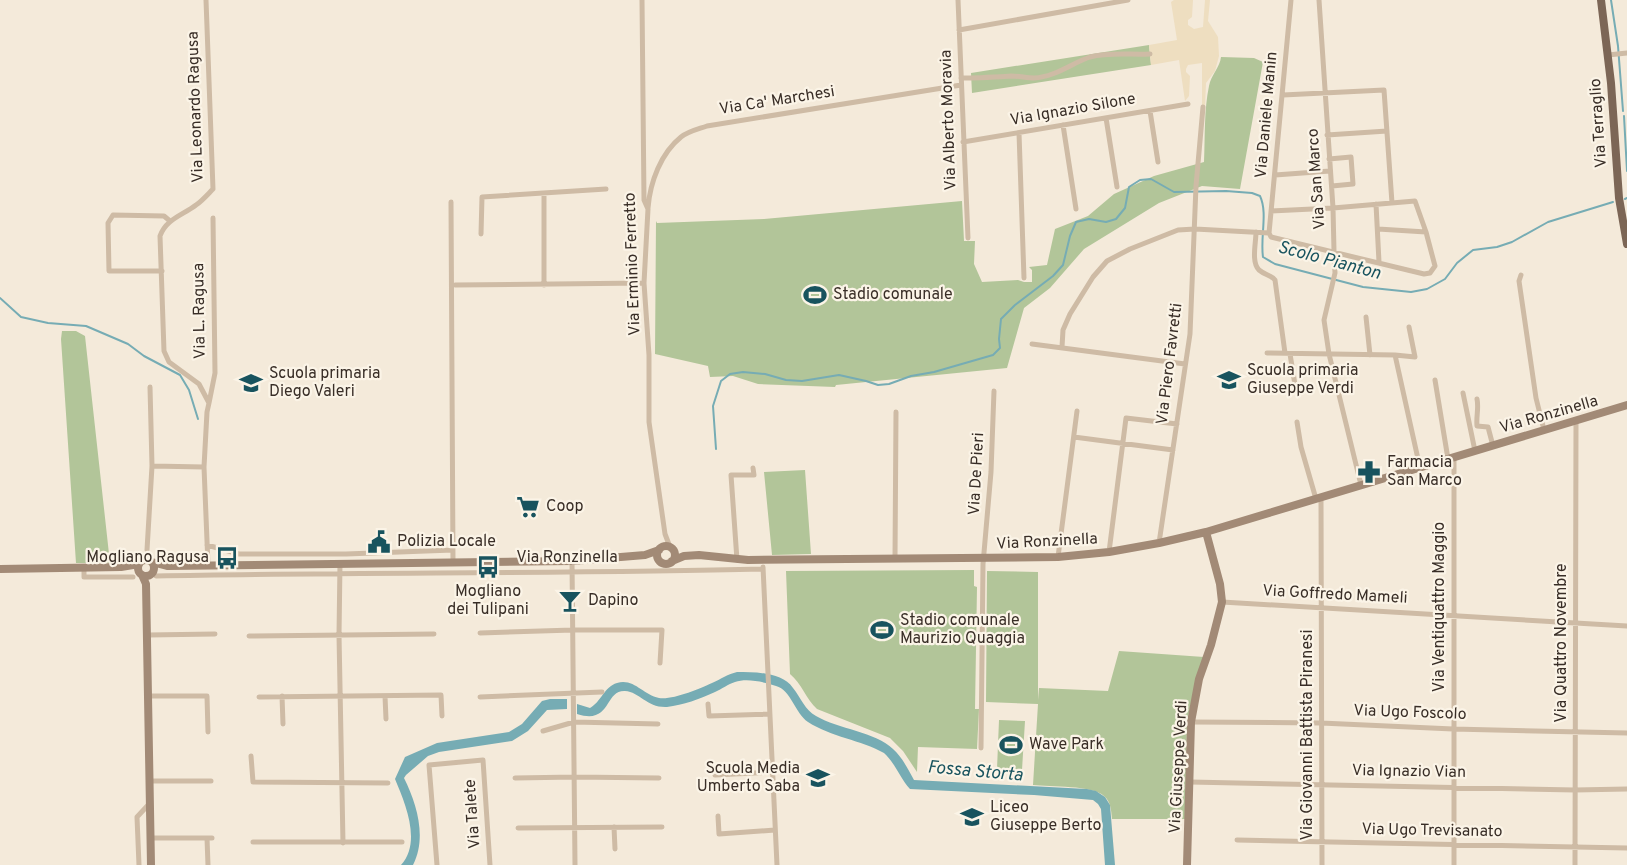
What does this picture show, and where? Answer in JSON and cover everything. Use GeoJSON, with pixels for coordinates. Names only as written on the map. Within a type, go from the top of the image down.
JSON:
{"type":"FeatureCollection","features":[{"type":"Feature","properties":{"kind":"main road","name":"Via Terraglio"},"geometry":{"type":"LineString","coordinates":[[1601,0],[1612,55],[1619,198],[1627,244]]}},
{"type":"Feature","properties":{"kind":"street","name":"Via Leonardo Ragusa"},"geometry":{"type":"LineString","coordinates":[[170,221],[196,205],[213,189],[206,0]]}},
{"type":"Feature","properties":{"kind":"street","name":"Via Erminio Ferretto"},"geometry":{"type":"LineString","coordinates":[[642,0],[644,200],[648,209],[644,283],[649,355],[649,422],[666,539],[672,549]]}},
{"type":"Feature","properties":{"kind":"street","name":"Via Alberto Moravia"},"geometry":{"type":"LineString","coordinates":[[958,0],[968,238]]}},
{"type":"Feature","properties":{"kind":"street"},"geometry":{"type":"LineString","coordinates":[[959,30],[1128,0]]}},
{"type":"Feature","properties":{"kind":"street","name":"Via Daniele Manin"},"geometry":{"type":"LineString","coordinates":[[1268,233],[1291,0]]}},
{"type":"Feature","properties":{"kind":"street","name":"Via San Marco"},"geometry":{"type":"LineString","coordinates":[[1319,0],[1332,186],[1335,273],[1324,320],[1329,354],[1361,486]]}},
{"type":"Feature","properties":{"kind":"street"},"geometry":{"type":"LineString","coordinates":[[1612,55],[1625,53]]}},
{"type":"Feature","properties":{"kind":"street"},"geometry":{"type":"LineString","coordinates":[[961,78],[1013,76],[1034,78],[1048,76],[1092,57],[1150,54]]}},
{"type":"Feature","properties":{"kind":"street","name":"Via Ca' Marchesi"},"geometry":{"type":"LineString","coordinates":[[648,209],[653,178],[670,149],[683,135],[694,130],[961,85]]}},
{"type":"Feature","properties":{"kind":"street"},"geometry":{"type":"LineString","coordinates":[[1283,95],[1384,90],[1392,202]]}},
{"type":"Feature","properties":{"kind":"street","name":"Via Ignazio Silone"},"geometry":{"type":"LineString","coordinates":[[963,142],[1188,105]]}},
{"type":"Feature","properties":{"kind":"street","name":"Via Piero Favretti"},"geometry":{"type":"LineString","coordinates":[[1159,543],[1190,334],[1195,196],[1203,107]]}},
{"type":"Feature","properties":{"kind":"street"},"geometry":{"type":"LineString","coordinates":[[1150,111],[1158,162]]}},
{"type":"Feature","properties":{"kind":"street"},"geometry":{"type":"LineString","coordinates":[[1106,118],[1117,187]]}},
{"type":"Feature","properties":{"kind":"street"},"geometry":{"type":"LineString","coordinates":[[1062,125],[1076,209]]}},
{"type":"Feature","properties":{"kind":"street"},"geometry":{"type":"LineString","coordinates":[[1327,135],[1387,131]]}},
{"type":"Feature","properties":{"kind":"street"},"geometry":{"type":"LineString","coordinates":[[1019,133],[1024,278]]}},
{"type":"Feature","properties":{"kind":"street"},"geometry":{"type":"LineString","coordinates":[[1329,159],[1351,157],[1353,184],[1332,186]]}},
{"type":"Feature","properties":{"kind":"street"},"geometry":{"type":"LineString","coordinates":[[1275,175],[1330,171]]}},
{"type":"Feature","properties":{"kind":"street"},"geometry":{"type":"LineString","coordinates":[[481,234],[482,197],[606,189]]}},
{"type":"Feature","properties":{"kind":"street"},"geometry":{"type":"LineString","coordinates":[[544,193],[544,285]]}},
{"type":"Feature","properties":{"kind":"street"},"geometry":{"type":"LineString","coordinates":[[1062,347],[1063,330],[1070,314],[1094,276],[1107,261],[1178,230],[1268,233],[1271,237],[1424,274],[1430,273],[1435,266],[1415,201],[1271,211]]}},
{"type":"Feature","properties":{"kind":"street"},"geometry":{"type":"LineString","coordinates":[[452,202],[453,562]]}},
{"type":"Feature","properties":{"kind":"street"},"geometry":{"type":"LineString","coordinates":[[1376,204],[1379,262]]}},
{"type":"Feature","properties":{"kind":"street"},"geometry":{"type":"LineString","coordinates":[[162,271],[109,271],[108,223],[113,215],[164,216],[170,221],[160,236],[162,271],[164,351],[169,362],[199,384],[209,403],[204,467],[208,565]]}},
{"type":"Feature","properties":{"kind":"street","name":"Via L. Ragusa"},"geometry":{"type":"LineString","coordinates":[[209,403],[215,373],[213,218]]}},
{"type":"Feature","properties":{"kind":"street"},"geometry":{"type":"LineString","coordinates":[[1377,229],[1426,232]]}},
{"type":"Feature","properties":{"kind":"street"},"geometry":{"type":"LineString","coordinates":[[1258,232],[1255,264],[1258,269],[1275,280],[1296,391]]}},
{"type":"Feature","properties":{"kind":"street"},"geometry":{"type":"LineString","coordinates":[[1521,275],[1519,281],[1533,379],[1544,430]]}},
{"type":"Feature","properties":{"kind":"street"},"geometry":{"type":"LineString","coordinates":[[455,285],[644,283]]}},
{"type":"Feature","properties":{"kind":"street"},"geometry":{"type":"LineString","coordinates":[[1366,317],[1370,355]]}},
{"type":"Feature","properties":{"kind":"street"},"geometry":{"type":"LineString","coordinates":[[1267,353],[1415,357],[1409,327]]}},
{"type":"Feature","properties":{"kind":"street"},"geometry":{"type":"LineString","coordinates":[[1032,344],[1185,364]]}},
{"type":"Feature","properties":{"kind":"street"},"geometry":{"type":"LineString","coordinates":[[1395,355],[1420,468]]}},
{"type":"Feature","properties":{"kind":"street"},"geometry":{"type":"LineString","coordinates":[[1435,380],[1451,458]]}},
{"type":"Feature","properties":{"kind":"street"},"geometry":{"type":"LineString","coordinates":[[147,550],[152,466],[150,387]]}},
{"type":"Feature","properties":{"kind":"street","name":"Via De Pieri"},"geometry":{"type":"LineString","coordinates":[[981,748],[984,558],[991,472],[994,391]]}},
{"type":"Feature","properties":{"kind":"street"},"geometry":{"type":"LineString","coordinates":[[1462,393],[1475,451]]}},
{"type":"Feature","properties":{"kind":"street","name":"Via Ronzinella"},"geometry":{"type":"LineString","coordinates":[[1478,399],[1477,426],[1488,427],[1492,446]]}},
{"type":"Feature","properties":{"kind":"street","name":"Via Ronzinella"},"geometry":{"type":"LineString","coordinates":[[639,555],[666,563],[682,556],[694,555],[737,560],[763,560],[984,558],[1109,552],[1206,532],[1627,405]]}},
{"type":"Feature","properties":{"kind":"street","name":"Via Ronzinella"},"geometry":{"type":"LineString","coordinates":[[1614,410],[1627,410]]}},
{"type":"Feature","properties":{"kind":"street"},"geometry":{"type":"LineString","coordinates":[[1058,556],[1077,411]]}},
{"type":"Feature","properties":{"kind":"street"},"geometry":{"type":"LineString","coordinates":[[896,412],[896,558]]}},
{"type":"Feature","properties":{"kind":"street"},"geometry":{"type":"LineString","coordinates":[[1109,552],[1126,418],[1177,424]]}},
{"type":"Feature","properties":{"kind":"street","name":"Via Quattro Novembre"},"geometry":{"type":"LineString","coordinates":[[1575,865],[1576,421]]}},
{"type":"Feature","properties":{"kind":"street"},"geometry":{"type":"LineString","coordinates":[[1297,423],[1301,447],[1318,498]]}},
{"type":"Feature","properties":{"kind":"street"},"geometry":{"type":"LineString","coordinates":[[1074,437],[1173,450]]}},
{"type":"Feature","properties":{"kind":"street","name":"Via Ventiquattro Maggio"},"geometry":{"type":"LineString","coordinates":[[1451,458],[1454,616],[1454,865]]}},
{"type":"Feature","properties":{"kind":"street"},"geometry":{"type":"LineString","coordinates":[[152,466],[204,467]]}},
{"type":"Feature","properties":{"kind":"street"},"geometry":{"type":"LineString","coordinates":[[737,560],[731,476],[754,475],[753,468]]}},
{"type":"Feature","properties":{"kind":"street","name":"Via Giovanni Battista Piranesi"},"geometry":{"type":"LineString","coordinates":[[1318,498],[1321,608],[1322,865]]}},
{"type":"Feature","properties":{"kind":"street","name":"Via Erminio Ferretto"},"geometry":{"type":"LineString","coordinates":[[660,549],[664,542],[664,527]]}},
{"type":"Feature","properties":{"kind":"street","name":"Via Giuseppe Verdi"},"geometry":{"type":"LineString","coordinates":[[1187,865],[1191,722],[1199,679],[1222,602],[1220,584],[1206,532]]}},
{"type":"Feature","properties":{"kind":"street"},"geometry":{"type":"LineString","coordinates":[[207,545],[239,554],[346,554],[453,550]]}},
{"type":"Feature","properties":{"kind":"street","name":"Via Ronzinella"},"geometry":{"type":"LineString","coordinates":[[0,569],[121,567],[139,564],[145,560],[168,566],[572,561],[653,553],[666,546],[680,553],[694,555]]}},
{"type":"Feature","properties":{"kind":"street"},"geometry":{"type":"LineString","coordinates":[[660,549],[657,556],[661,562]]}},
{"type":"Feature","properties":{"kind":"street"},"geometry":{"type":"LineString","coordinates":[[672,549],[675,556],[672,561]]}},
{"type":"Feature","properties":{"kind":"street"},"geometry":{"type":"LineString","coordinates":[[763,560],[777,865]]}},
{"type":"Feature","properties":{"kind":"street"},"geometry":{"type":"LineString","coordinates":[[572,561],[576,865]]}},
{"type":"Feature","properties":{"kind":"street"},"geometry":{"type":"LineString","coordinates":[[151,865],[146,575],[154,567],[152,562]]}},
{"type":"Feature","properties":{"kind":"street"},"geometry":{"type":"LineString","coordinates":[[339,563],[343,843]]}},
{"type":"Feature","properties":{"kind":"street"},"geometry":{"type":"LineString","coordinates":[[139,564],[138,569],[146,575]]}},
{"type":"Feature","properties":{"kind":"street","name":"Via Ronzinella"},"geometry":{"type":"LineString","coordinates":[[121,567],[146,575],[168,566]]}},
{"type":"Feature","properties":{"kind":"street","name":"Via Ronzinella"},"geometry":{"type":"LineString","coordinates":[[84,567],[84,577],[764,569]]}},
{"type":"Feature","properties":{"kind":"street","name":"Via Goffredo Mameli"},"geometry":{"type":"LineString","coordinates":[[1222,602],[1627,626]]}},
{"type":"Feature","properties":{"kind":"street"},"geometry":{"type":"LineString","coordinates":[[480,633],[662,630],[660,663]]}},
{"type":"Feature","properties":{"kind":"street"},"geometry":{"type":"LineString","coordinates":[[148,635],[214,634]]}},
{"type":"Feature","properties":{"kind":"street"},"geometry":{"type":"LineString","coordinates":[[249,636],[434,634]]}},
{"type":"Feature","properties":{"kind":"street"},"geometry":{"type":"LineString","coordinates":[[480,697],[602,692]]}},
{"type":"Feature","properties":{"kind":"street"},"geometry":{"type":"LineString","coordinates":[[259,697],[441,695],[442,716]]}},
{"type":"Feature","properties":{"kind":"street"},"geometry":{"type":"LineString","coordinates":[[149,696],[207,696],[208,732]]}},
{"type":"Feature","properties":{"kind":"street"},"geometry":{"type":"LineString","coordinates":[[282,696],[283,724]]}},
{"type":"Feature","properties":{"kind":"street"},"geometry":{"type":"LineString","coordinates":[[385,696],[386,719]]}},
{"type":"Feature","properties":{"kind":"street"},"geometry":{"type":"LineString","coordinates":[[708,704],[709,716],[770,714]]}},
{"type":"Feature","properties":{"kind":"street"},"geometry":{"type":"LineString","coordinates":[[543,731],[574,722],[658,724]]}},
{"type":"Feature","properties":{"kind":"street","name":"Via Ugo Foscolo"},"geometry":{"type":"LineString","coordinates":[[1191,722],[1321,723],[1627,733]]}},
{"type":"Feature","properties":{"kind":"street"},"geometry":{"type":"LineString","coordinates":[[251,756],[253,782],[388,783]]}},
{"type":"Feature","properties":{"kind":"street","name":"Via Talete"},"geometry":{"type":"LineString","coordinates":[[437,865],[429,765],[483,760],[490,865]]}},
{"type":"Feature","properties":{"kind":"street"},"geometry":{"type":"LineString","coordinates":[[715,775],[773,772]]}},
{"type":"Feature","properties":{"kind":"street"},"geometry":{"type":"LineString","coordinates":[[515,778],[659,778]]}},
{"type":"Feature","properties":{"kind":"street"},"geometry":{"type":"LineString","coordinates":[[149,781],[211,780]]}},
{"type":"Feature","properties":{"kind":"street","name":"Via Ignazio Vian"},"geometry":{"type":"LineString","coordinates":[[1190,782],[1575,790],[1627,789]]}},
{"type":"Feature","properties":{"kind":"street"},"geometry":{"type":"LineString","coordinates":[[139,865],[137,817],[150,803]]}},
{"type":"Feature","properties":{"kind":"street"},"geometry":{"type":"LineString","coordinates":[[718,816],[719,834],[775,830]]}},
{"type":"Feature","properties":{"kind":"street"},"geometry":{"type":"LineString","coordinates":[[614,827],[615,849]]}},
{"type":"Feature","properties":{"kind":"street"},"geometry":{"type":"LineString","coordinates":[[518,828],[662,827]]}},
{"type":"Feature","properties":{"kind":"street"},"geometry":{"type":"LineString","coordinates":[[150,838],[210,838],[208,865]]}},
{"type":"Feature","properties":{"kind":"street","name":"Via Ugo Trevisanato"},"geometry":{"type":"LineString","coordinates":[[1237,840],[1627,848]]}},
{"type":"Feature","properties":{"kind":"street"},"geometry":{"type":"LineString","coordinates":[[253,842],[402,842]]}},
{"type":"Feature","properties":{"kind":"green space"},"geometry":{"type":"Polygon","coordinates":[[[1149,45],[1151,65],[972,93],[971,73],[1149,45]]]}},
{"type":"Feature","properties":{"kind":"green space","name":"Stadio comunale"},"geometry":{"type":"Polygon","coordinates":[[[1221,57],[1254,58],[1263,62],[1240,189],[1202,186],[1159,203],[1084,249],[1050,288],[1024,308],[1007,368],[836,385],[835,387],[758,384],[733,376],[710,377],[708,366],[655,354],[656,221],[657,223],[764,219],[962,201],[964,241],[975,241],[974,264],[982,282],[1018,280],[1032,282],[1032,270],[1029,267],[1047,265],[1055,229],[1088,216],[1114,194],[1154,176],[1204,162],[1207,95],[1221,57]]]}},
{"type":"Feature","properties":{"kind":"green space"},"geometry":{"type":"Polygon","coordinates":[[[62,331],[76,331],[85,336],[110,563],[76,563],[62,331]]]}},
{"type":"Feature","properties":{"kind":"green space"},"geometry":{"type":"Polygon","coordinates":[[[805,470],[811,554],[772,555],[764,472],[805,470]]]}},
{"type":"Feature","properties":{"kind":"green space","name":"Stadio comunale Maurizio Quaggia"},"geometry":{"type":"Polygon","coordinates":[[[974,570],[974,586],[977,587],[975,709],[979,709],[977,749],[918,747],[917,772],[903,751],[890,738],[817,709],[790,674],[786,571],[974,570]]]}},
{"type":"Feature","properties":{"kind":"green space"},"geometry":{"type":"Polygon","coordinates":[[[987,571],[1038,572],[1038,700],[1039,688],[1108,691],[1119,651],[1204,657],[1187,721],[1185,819],[1112,819],[1108,801],[1098,792],[1081,788],[1033,785],[1038,704],[986,702],[987,571]]]}},
{"type":"Feature","properties":{"kind":"green space","name":"Wave Park"},"geometry":{"type":"Polygon","coordinates":[[[999,720],[1025,721],[1022,770],[997,769],[999,720]]]}},
{"type":"Feature","properties":{"kind":"shaded area"},"geometry":{"type":"Polygon","coordinates":[[[1193,0],[1192,17],[1188,20],[1188,25],[1194,29],[1203,27],[1205,0],[1210,0],[1208,21],[1218,37],[1219,56],[1215,71],[1206,83],[1205,107],[1202,107],[1202,63],[1188,65],[1186,69],[1190,76],[1189,96],[1185,101],[1179,60],[1151,65],[1149,45],[1177,40],[1171,2],[1193,0]]]}},
{"type":"Feature","properties":{"kind":"water"},"geometry":{"type":"Polygon","coordinates":[[[737,672],[768,674],[782,679],[793,688],[806,707],[816,716],[886,743],[905,763],[914,780],[1096,791],[1105,797],[1110,805],[1115,865],[1105,865],[1101,809],[1093,800],[910,789],[884,753],[808,722],[786,692],[771,685],[756,681],[740,681],[697,699],[667,707],[649,703],[630,692],[618,692],[596,715],[577,714],[577,704],[590,708],[617,683],[628,683],[653,696],[665,698],[693,691],[737,672]]]}},
{"type":"Feature","properties":{"kind":"water"},"geometry":{"type":"Polygon","coordinates":[[[567,699],[567,709],[547,710],[528,731],[512,741],[439,752],[428,756],[406,775],[404,778],[413,799],[420,832],[417,855],[413,865],[401,865],[407,856],[411,834],[407,811],[395,779],[405,757],[437,743],[509,732],[522,724],[542,701],[567,699]]]}},
{"type":"Feature","properties":{"kind":"waterway"},"geometry":{"type":"LineString","coordinates":[[1611,0],[1618,46],[1623,111]]}},
{"type":"Feature","properties":{"kind":"waterway"},"geometry":{"type":"LineString","coordinates":[[1624,116],[1627,171]]}},
{"type":"Feature","properties":{"kind":"waterway","name":"Scolo Pianton"},"geometry":{"type":"LineString","coordinates":[[716,449],[713,406],[721,381],[730,374],[743,372],[765,374],[786,380],[802,381],[839,375],[878,385],[889,384],[993,355],[1000,348],[1001,319],[1063,265],[1076,222],[1089,219],[1106,222],[1116,219],[1125,208],[1129,187],[1140,180],[1151,179],[1174,192],[1226,191],[1252,193],[1260,196],[1264,217],[1263,257],[1275,264],[1363,287],[1411,292],[1427,289],[1445,279],[1457,263],[1473,250],[1497,247],[1512,242],[1548,222],[1613,202]]}},
{"type":"Feature","properties":{"kind":"waterway","name":"Scolo Pianton"},"geometry":{"type":"LineString","coordinates":[[0,298],[21,317],[48,323],[86,326],[128,344],[144,356],[180,375],[189,390],[198,419]]}},
{"type":"Feature","properties":{"kind":"place","name":"Stadio comunale"},"geometry":{"type":"Point","coordinates":[815,295]}},
{"type":"Feature","properties":{"kind":"place","name":"Scuola primaria Giuseppe Verdi"},"geometry":{"type":"Point","coordinates":[1229,380]}},
{"type":"Feature","properties":{"kind":"place","name":"Scuola primaria Diego Valeri"},"geometry":{"type":"Point","coordinates":[251,383]}},
{"type":"Feature","properties":{"kind":"place","name":"Farmacia San Marco"},"geometry":{"type":"Point","coordinates":[1369,472]}},
{"type":"Feature","properties":{"kind":"place","name":"Coop"},"geometry":{"type":"Point","coordinates":[528,507]}},
{"type":"Feature","properties":{"kind":"place","name":"Polizia Locale"},"geometry":{"type":"Point","coordinates":[379,542]}},
{"type":"Feature","properties":{"kind":"place","name":"Mogliano Ragusa"},"geometry":{"type":"Point","coordinates":[227,558]}},
{"type":"Feature","properties":{"kind":"place","name":"Mogliano dei Tulipani"},"geometry":{"type":"Point","coordinates":[488,567]}},
{"type":"Feature","properties":{"kind":"place","name":"Dapino"},"geometry":{"type":"Point","coordinates":[570,601]}},
{"type":"Feature","properties":{"kind":"place","name":"Stadio comunale Maurizio Quaggia"},"geometry":{"type":"Point","coordinates":[882,630]}},
{"type":"Feature","properties":{"kind":"place","name":"Wave Park"},"geometry":{"type":"Point","coordinates":[1011,745]}},
{"type":"Feature","properties":{"kind":"place","name":"Scuola Media Umberto Saba"},"geometry":{"type":"Point","coordinates":[818,778]}},
{"type":"Feature","properties":{"kind":"place","name":"Liceo Giuseppe Berto"},"geometry":{"type":"Point","coordinates":[972,817]}},
{"type":"Feature","properties":{"kind":"water label","name":"Fossa Storta"},"geometry":{"type":"Point","coordinates":[975,772]}}]}
